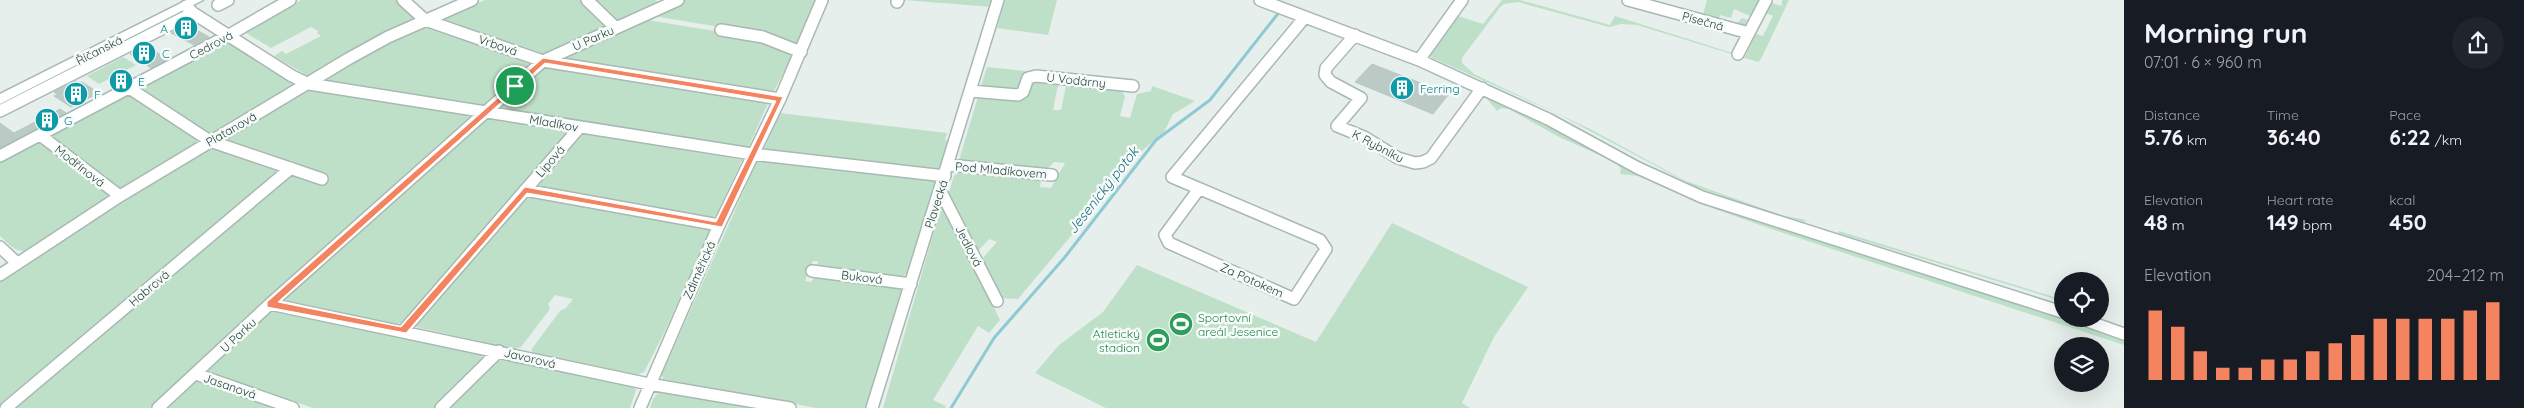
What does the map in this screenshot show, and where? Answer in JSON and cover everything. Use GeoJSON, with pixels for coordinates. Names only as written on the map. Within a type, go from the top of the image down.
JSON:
{"type":"FeatureCollection","features":[{"type":"Feature","properties":{"kind":"main road","name":"Říčanská"},"geometry":{"type":"LineString","coordinates":[[0,100],[192,6]]}},
{"type":"Feature","properties":{"kind":"street"},"geometry":{"type":"LineString","coordinates":[[218,5],[228,0]]}},
{"type":"Feature","properties":{"kind":"street","name":"Vrbová"},"geometry":{"type":"LineString","coordinates":[[403,0],[425,20],[543,61],[780,99]]}},
{"type":"Feature","properties":{"kind":"street","name":"Platanová"},"geometry":{"type":"LineString","coordinates":[[0,275],[120,196],[309,84],[337,63],[378,41],[472,0]]}},
{"type":"Feature","properties":{"kind":"street"},"geometry":{"type":"LineString","coordinates":[[587,0],[616,28]]}},
{"type":"Feature","properties":{"kind":"street","name":"Zdiměřická"},"geometry":{"type":"LineString","coordinates":[[640,408],[719,225],[780,99],[822,0]]}},
{"type":"Feature","properties":{"kind":"street","name":"Plavecká"},"geometry":{"type":"LineString","coordinates":[[872,408],[947,171],[998,0]]}},
{"type":"Feature","properties":{"kind":"street"},"geometry":{"type":"LineString","coordinates":[[1260,0],[1420,60],[1548,119],[1638,168],[1702,197],[2054,309]]}},
{"type":"Feature","properties":{"kind":"street"},"geometry":{"type":"LineString","coordinates":[[1420,60],[1462,0]]}},
{"type":"Feature","properties":{"kind":"street","name":"Písečná"},"geometry":{"type":"LineString","coordinates":[[1628,0],[1749,33]]}},
{"type":"Feature","properties":{"kind":"street"},"geometry":{"type":"LineString","coordinates":[[1738,54],[1766,0]]}},
{"type":"Feature","properties":{"kind":"street","name":"Cedrová"},"geometry":{"type":"LineString","coordinates":[[0,156],[229,36],[287,1]]}},
{"type":"Feature","properties":{"kind":"street","name":"U Parku"},"geometry":{"type":"LineString","coordinates":[[158,408],[270,304],[543,61],[669,2]]}},
{"type":"Feature","properties":{"kind":"street"},"geometry":{"type":"LineString","coordinates":[[0,111],[192,6]]}},
{"type":"Feature","properties":{"kind":"street","name":"Mladíkov"},"geometry":{"type":"LineString","coordinates":[[192,6],[229,36],[292,76],[309,84],[752,154],[947,171]]}},
{"type":"Feature","properties":{"kind":"street","name":"Za Potokem"},"geometry":{"type":"LineString","coordinates":[[1199,189],[1165,234],[1169,243],[1294,299],[1326,250],[1320,240],[1172,177],[1305,17]]}},
{"type":"Feature","properties":{"kind":"street"},"geometry":{"type":"LineString","coordinates":[[721,30],[763,37],[801,52]]}},
{"type":"Feature","properties":{"kind":"street","name":"K Rybníku"},"geometry":{"type":"LineString","coordinates":[[1355,35],[1326,68],[1326,74],[1331,82],[1361,98],[1337,126],[1367,138],[1411,163],[1422,164],[1431,158],[1482,88]]}},
{"type":"Feature","properties":{"kind":"street","name":"U Vodárny"},"geometry":{"type":"LineString","coordinates":[[971,91],[1018,95],[1023,92],[1028,78],[1036,76],[1133,86]]}},
{"type":"Feature","properties":{"kind":"street"},"geometry":{"type":"LineString","coordinates":[[129,88],[210,141],[322,178]]}},
{"type":"Feature","properties":{"kind":"street","name":"Lipová"},"geometry":{"type":"LineString","coordinates":[[403,331],[580,127]]}},
{"type":"Feature","properties":{"kind":"street","name":"Modřínová"},"geometry":{"type":"LineString","coordinates":[[40,135],[120,196]]}},
{"type":"Feature","properties":{"kind":"street","name":"Habrová"},"geometry":{"type":"LineString","coordinates":[[6,408],[291,168]]}},
{"type":"Feature","properties":{"kind":"street","name":"Pod Mladíkovem"},"geometry":{"type":"LineString","coordinates":[[947,171],[1052,175]]}},
{"type":"Feature","properties":{"kind":"street"},"geometry":{"type":"LineString","coordinates":[[525,190],[719,225]]}},
{"type":"Feature","properties":{"kind":"street","name":"Jedlová"},"geometry":{"type":"LineString","coordinates":[[940,190],[997,302]]}},
{"type":"Feature","properties":{"kind":"street"},"geometry":{"type":"LineString","coordinates":[[0,247],[17,263]]}},
{"type":"Feature","properties":{"kind":"street","name":"Buková"},"geometry":{"type":"LineString","coordinates":[[812,271],[911,284]]}},
{"type":"Feature","properties":{"kind":"street","name":"Javorová"},"geometry":{"type":"LineString","coordinates":[[270,304],[649,384],[790,408]]}},
{"type":"Feature","properties":{"kind":"street"},"geometry":{"type":"LineString","coordinates":[[2104,327],[2124,334]]}},
{"type":"Feature","properties":{"kind":"street"},"geometry":{"type":"LineString","coordinates":[[442,408],[499,351]]}},
{"type":"Feature","properties":{"kind":"street","name":"Jasanová"},"geometry":{"type":"LineString","coordinates":[[196,374],[293,408]]}},
{"type":"Feature","properties":{"kind":"green space"},"geometry":{"type":"Polygon","coordinates":[[[301,0],[399,0],[417,18],[308,76],[274,56],[282,51],[286,54],[321,36],[317,33],[318,31],[311,27],[271,48],[246,33],[301,0]]]}},
{"type":"Feature","properties":{"kind":"green space"},"geometry":{"type":"Polygon","coordinates":[[[485,0],[581,0],[610,27],[542,58],[436,20],[485,0]]]}},
{"type":"Feature","properties":{"kind":"green space"},"geometry":{"type":"Polygon","coordinates":[[[591,0],[655,0],[661,5],[616,25],[591,0]]]}},
{"type":"Feature","properties":{"kind":"green space"},"geometry":{"type":"Polygon","coordinates":[[[683,0],[817,0],[796,47],[762,34],[653,16],[683,0]]]}},
{"type":"Feature","properties":{"kind":"green space"},"geometry":{"type":"Polygon","coordinates":[[[904,0],[994,0],[992,7],[904,0]]]}},
{"type":"Feature","properties":{"kind":"green space"},"geometry":{"type":"Polygon","coordinates":[[[1005,0],[1057,0],[1048,35],[997,28],[1005,0]]]}},
{"type":"Feature","properties":{"kind":"green space"},"geometry":{"type":"Polygon","coordinates":[[[1502,0],[1520,0],[1610,25],[1615,16],[1745,57],[1756,34],[1763,36],[1773,16],[1766,13],[1772,3],[1782,6],[1782,0],[1789,0],[1758,62],[1637,25],[1621,24],[1609,27],[1518,2],[1501,6],[1462,58],[1462,63],[1474,74],[1592,130],[1686,181],[1781,215],[1806,220],[1805,222],[1782,217],[1694,186],[1554,112],[1426,55],[1458,16],[1483,24],[1502,0]]]}},
{"type":"Feature","properties":{"kind":"green space"},"geometry":{"type":"Polygon","coordinates":[[[1707,0],[1759,0],[1750,16],[1734,9],[1731,18],[1720,15],[1719,19],[1736,24],[1742,18],[1748,20],[1744,26],[1702,18],[1707,0]]]}},
{"type":"Feature","properties":{"kind":"green space"},"geometry":{"type":"Polygon","coordinates":[[[642,19],[757,38],[794,52],[772,95],[558,59],[642,19]]]}},
{"type":"Feature","properties":{"kind":"green space"},"geometry":{"type":"Polygon","coordinates":[[[426,24],[535,63],[486,107],[320,80],[341,65],[426,24]]]}},
{"type":"Feature","properties":{"kind":"green space"},"geometry":{"type":"Polygon","coordinates":[[[226,41],[297,84],[212,134],[206,133],[141,90],[141,86],[226,41]]]}},
{"type":"Feature","properties":{"kind":"green space"},"geometry":{"type":"Polygon","coordinates":[[[123,57],[136,65],[99,84],[87,76],[123,57]]]}},
{"type":"Feature","properties":{"kind":"green space"},"geometry":{"type":"Polygon","coordinates":[[[545,63],[769,101],[747,150],[495,109],[545,63]]]}},
{"type":"Feature","properties":{"kind":"green space"},"geometry":{"type":"Polygon","coordinates":[[[987,67],[1025,71],[1020,89],[980,89],[987,67]]]}},
{"type":"Feature","properties":{"kind":"green space"},"geometry":{"type":"Polygon","coordinates":[[[1474,80],[1562,119],[1690,189],[1474,80]]]}},
{"type":"Feature","properties":{"kind":"green space"},"geometry":{"type":"Polygon","coordinates":[[[1032,81],[1056,83],[1058,85],[1053,110],[1061,110],[1066,86],[1069,84],[1120,89],[1125,96],[1120,116],[1130,118],[1137,94],[1151,91],[1152,86],[1195,101],[1173,114],[1164,132],[1143,150],[1018,299],[1001,298],[981,260],[997,242],[989,239],[977,252],[948,195],[954,176],[961,171],[1037,178],[1041,181],[1040,187],[1051,188],[1065,163],[1054,162],[1047,169],[961,162],[959,160],[978,97],[981,95],[1026,99],[1032,81]]]}},
{"type":"Feature","properties":{"kind":"green space"},"geometry":{"type":"Polygon","coordinates":[[[307,89],[477,115],[150,408],[12,408],[291,175],[298,175],[322,183],[329,176],[229,142],[226,138],[307,89]]]}},
{"type":"Feature","properties":{"kind":"green space"},"geometry":{"type":"Polygon","coordinates":[[[1486,93],[1640,171],[2054,311],[2054,322],[1771,229],[1704,205],[1639,176],[1620,174],[1621,169],[1617,163],[1559,137],[1509,109],[1501,108],[1497,111],[1483,94],[1486,93]]]}},
{"type":"Feature","properties":{"kind":"green space"},"geometry":{"type":"Polygon","coordinates":[[[126,94],[133,96],[161,114],[196,139],[197,143],[125,188],[119,187],[53,137],[53,133],[126,94]]]}},
{"type":"Feature","properties":{"kind":"green space"},"geometry":{"type":"Polygon","coordinates":[[[780,113],[947,133],[945,140],[951,141],[942,166],[932,171],[763,152],[780,113]]]}},
{"type":"Feature","properties":{"kind":"green space"},"geometry":{"type":"Polygon","coordinates":[[[486,117],[571,131],[404,322],[397,324],[288,303],[286,298],[486,117]]]}},
{"type":"Feature","properties":{"kind":"green space"},"geometry":{"type":"Polygon","coordinates":[[[581,133],[742,160],[716,216],[710,218],[537,187],[536,183],[581,133]]]}},
{"type":"Feature","properties":{"kind":"green space"},"geometry":{"type":"Polygon","coordinates":[[[37,142],[42,143],[109,195],[110,198],[32,249],[22,251],[11,246],[0,236],[0,160],[37,142]]]}},
{"type":"Feature","properties":{"kind":"green space"},"geometry":{"type":"Polygon","coordinates":[[[209,147],[277,168],[279,171],[0,407],[0,280],[209,147]]]}},
{"type":"Feature","properties":{"kind":"green space"},"geometry":{"type":"Polygon","coordinates":[[[760,159],[935,180],[937,185],[909,273],[898,278],[819,269],[817,266],[818,261],[813,261],[805,281],[811,282],[816,275],[901,288],[903,293],[867,408],[816,408],[663,379],[662,374],[757,161],[760,159]]]}},
{"type":"Feature","properties":{"kind":"green space"},"geometry":{"type":"Polygon","coordinates":[[[530,195],[707,227],[710,230],[666,329],[644,372],[637,375],[534,353],[531,350],[560,311],[566,308],[573,299],[555,295],[548,304],[550,309],[521,347],[514,349],[416,327],[415,323],[524,197],[530,195]]]}},
{"type":"Feature","properties":{"kind":"green space"},"geometry":{"type":"Polygon","coordinates":[[[942,204],[1000,320],[989,333],[978,326],[933,400],[946,406],[945,408],[883,408],[942,204]]]}},
{"type":"Feature","properties":{"kind":"green space","name":"Sportovní areál Jesenice"},"geometry":{"type":"Polygon","coordinates":[[[1392,223],[1528,287],[1494,337],[1462,403],[1470,408],[1106,408],[1035,373],[1059,345],[1103,312],[1137,265],[1316,342],[1392,223]]]}},
{"type":"Feature","properties":{"kind":"green space"},"geometry":{"type":"Polygon","coordinates":[[[1839,231],[2051,296],[2054,299],[1838,233],[1839,231]]]}},
{"type":"Feature","properties":{"kind":"green space"},"geometry":{"type":"Polygon","coordinates":[[[276,311],[483,354],[484,358],[434,408],[313,408],[209,372],[209,367],[269,313],[276,311]]]}},
{"type":"Feature","properties":{"kind":"green space"},"geometry":{"type":"Polygon","coordinates":[[[2069,327],[2099,327],[2124,337],[2124,345],[2109,340],[2109,337],[2100,337],[2069,327]]]}},
{"type":"Feature","properties":{"kind":"green space"},"geometry":{"type":"Polygon","coordinates":[[[504,358],[631,385],[636,390],[630,408],[449,408],[495,361],[504,358]]]}},
{"type":"Feature","properties":{"kind":"green space"},"geometry":{"type":"Polygon","coordinates":[[[198,382],[274,408],[164,408],[190,384],[198,382]]]}},
{"type":"Feature","properties":{"kind":"green space"},"geometry":{"type":"Polygon","coordinates":[[[658,393],[751,408],[650,408],[653,399],[658,393]]]}},
{"type":"Feature","properties":{"kind":"building","name":"A"},"geometry":{"type":"Polygon","coordinates":[[[187,25],[209,37],[194,45],[171,33],[187,25]]]}},
{"type":"Feature","properties":{"kind":"building"},"geometry":{"type":"Polygon","coordinates":[[[147,45],[168,59],[151,68],[130,54],[147,45]]]}},
{"type":"Feature","properties":{"kind":"building","name":"Ferring"},"geometry":{"type":"Polygon","coordinates":[[[1372,64],[1449,94],[1433,114],[1355,82],[1372,64]]]}},
{"type":"Feature","properties":{"kind":"building","name":"F"},"geometry":{"type":"Polygon","coordinates":[[[76,81],[82,82],[99,93],[71,107],[54,96],[57,95],[54,92],[76,81]]]}},
{"type":"Feature","properties":{"kind":"building"},"geometry":{"type":"Polygon","coordinates":[[[60,109],[66,113],[0,148],[0,123],[14,133],[60,109]]]}},
{"type":"Feature","properties":{"kind":"waterway","name":"Jesenický potok"},"geometry":{"type":"LineString","coordinates":[[951,408],[994,338],[1065,257],[1156,140],[1210,100],[1280,11]]}},
{"type":"Feature","properties":{"kind":"place","name":"A"},"geometry":{"type":"Point","coordinates":[186,28]}},
{"type":"Feature","properties":{"kind":"place","name":"C"},"geometry":{"type":"Point","coordinates":[144,53]}},
{"type":"Feature","properties":{"kind":"place","name":"E"},"geometry":{"type":"Point","coordinates":[121,81]}},
{"type":"Feature","properties":{"kind":"place","name":"Ferring"},"geometry":{"type":"Point","coordinates":[1402,88]}},
{"type":"Feature","properties":{"kind":"place","name":"F"},"geometry":{"type":"Point","coordinates":[76,94]}},
{"type":"Feature","properties":{"kind":"place","name":"G"},"geometry":{"type":"Point","coordinates":[47,120]}},
{"type":"Feature","properties":{"kind":"place","name":"Sportovní areál Jesenice"},"geometry":{"type":"Point","coordinates":[1181,324]}},
{"type":"Feature","properties":{"kind":"place","name":"Atletický stadion"},"geometry":{"type":"Point","coordinates":[1158,340]}},
{"type":"Feature","properties":{"kind":"route"},"geometry":{"type":"LineString","coordinates":[[543,61],[780,99],[719,225],[525,190],[403,331],[270,304],[487,111],[515,86],[543,61]]}}]}
